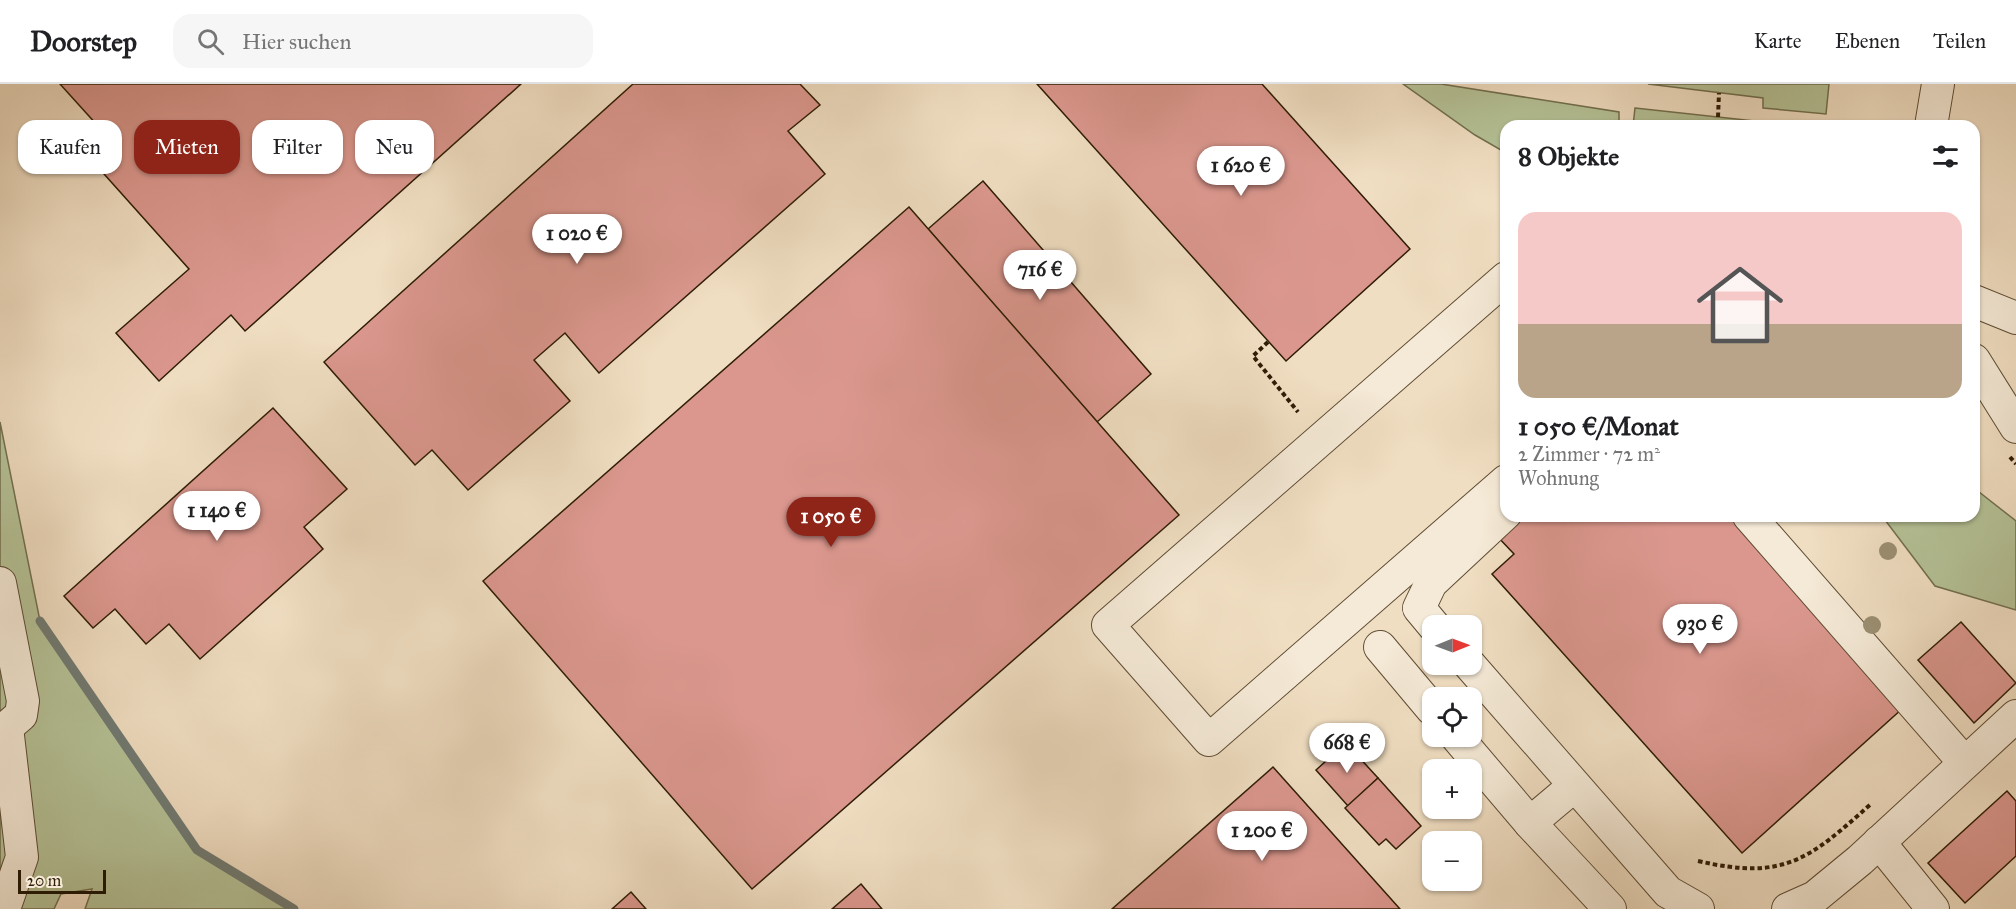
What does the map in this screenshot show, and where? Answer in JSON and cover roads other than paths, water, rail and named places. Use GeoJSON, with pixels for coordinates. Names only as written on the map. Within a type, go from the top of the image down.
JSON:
{"type":"FeatureCollection","features":[{"type":"Feature","properties":{"kind":"street"},"geometry":{"type":"LineString","coordinates":[[1932,120],[1938,84]]}},
{"type":"Feature","properties":{"kind":"street"},"geometry":{"type":"LineString","coordinates":[[1500,283],[1108,625],[1209,740],[1500,486]]}},
{"type":"Feature","properties":{"kind":"street"},"geometry":{"type":"LineString","coordinates":[[1980,303],[2016,318]]}},
{"type":"Feature","properties":{"kind":"street"},"geometry":{"type":"LineString","coordinates":[[1980,370],[2016,427]]}},
{"type":"Feature","properties":{"kind":"street"},"geometry":{"type":"LineString","coordinates":[[1425,615],[1419,608],[1431,583],[1500,519]]}},
{"type":"Feature","properties":{"kind":"street"},"geometry":{"type":"LineString","coordinates":[[1754,522],[1964,762]]}},
{"type":"Feature","properties":{"kind":"street"},"geometry":{"type":"LineString","coordinates":[[0,583],[23,701],[21,715],[7,727],[22,857],[4,909]]}},
{"type":"Feature","properties":{"kind":"street"},"geometry":{"type":"LineString","coordinates":[[1380,646],[1422,697]]}},
{"type":"Feature","properties":{"kind":"street"},"geometry":{"type":"LineString","coordinates":[[1478,675],[1668,892],[1698,909]]}},
{"type":"Feature","properties":{"kind":"street"},"geometry":{"type":"LineString","coordinates":[[1788,909],[1815,897],[1879,842],[2016,716]]}},
{"type":"Feature","properties":{"kind":"street"},"geometry":{"type":"LineString","coordinates":[[1465,747],[1530,824],[1610,909]]}},
{"type":"Feature","properties":{"kind":"street"},"geometry":{"type":"LineString","coordinates":[[1530,824],[1574,786]]}},
{"type":"Feature","properties":{"kind":"street"},"geometry":{"type":"LineString","coordinates":[[1879,842],[1934,909]]}},
{"type":"Feature","properties":{"kind":"waterway"},"geometry":{"type":"LineString","coordinates":[[40,621],[197,850],[294,909]]}}]}
